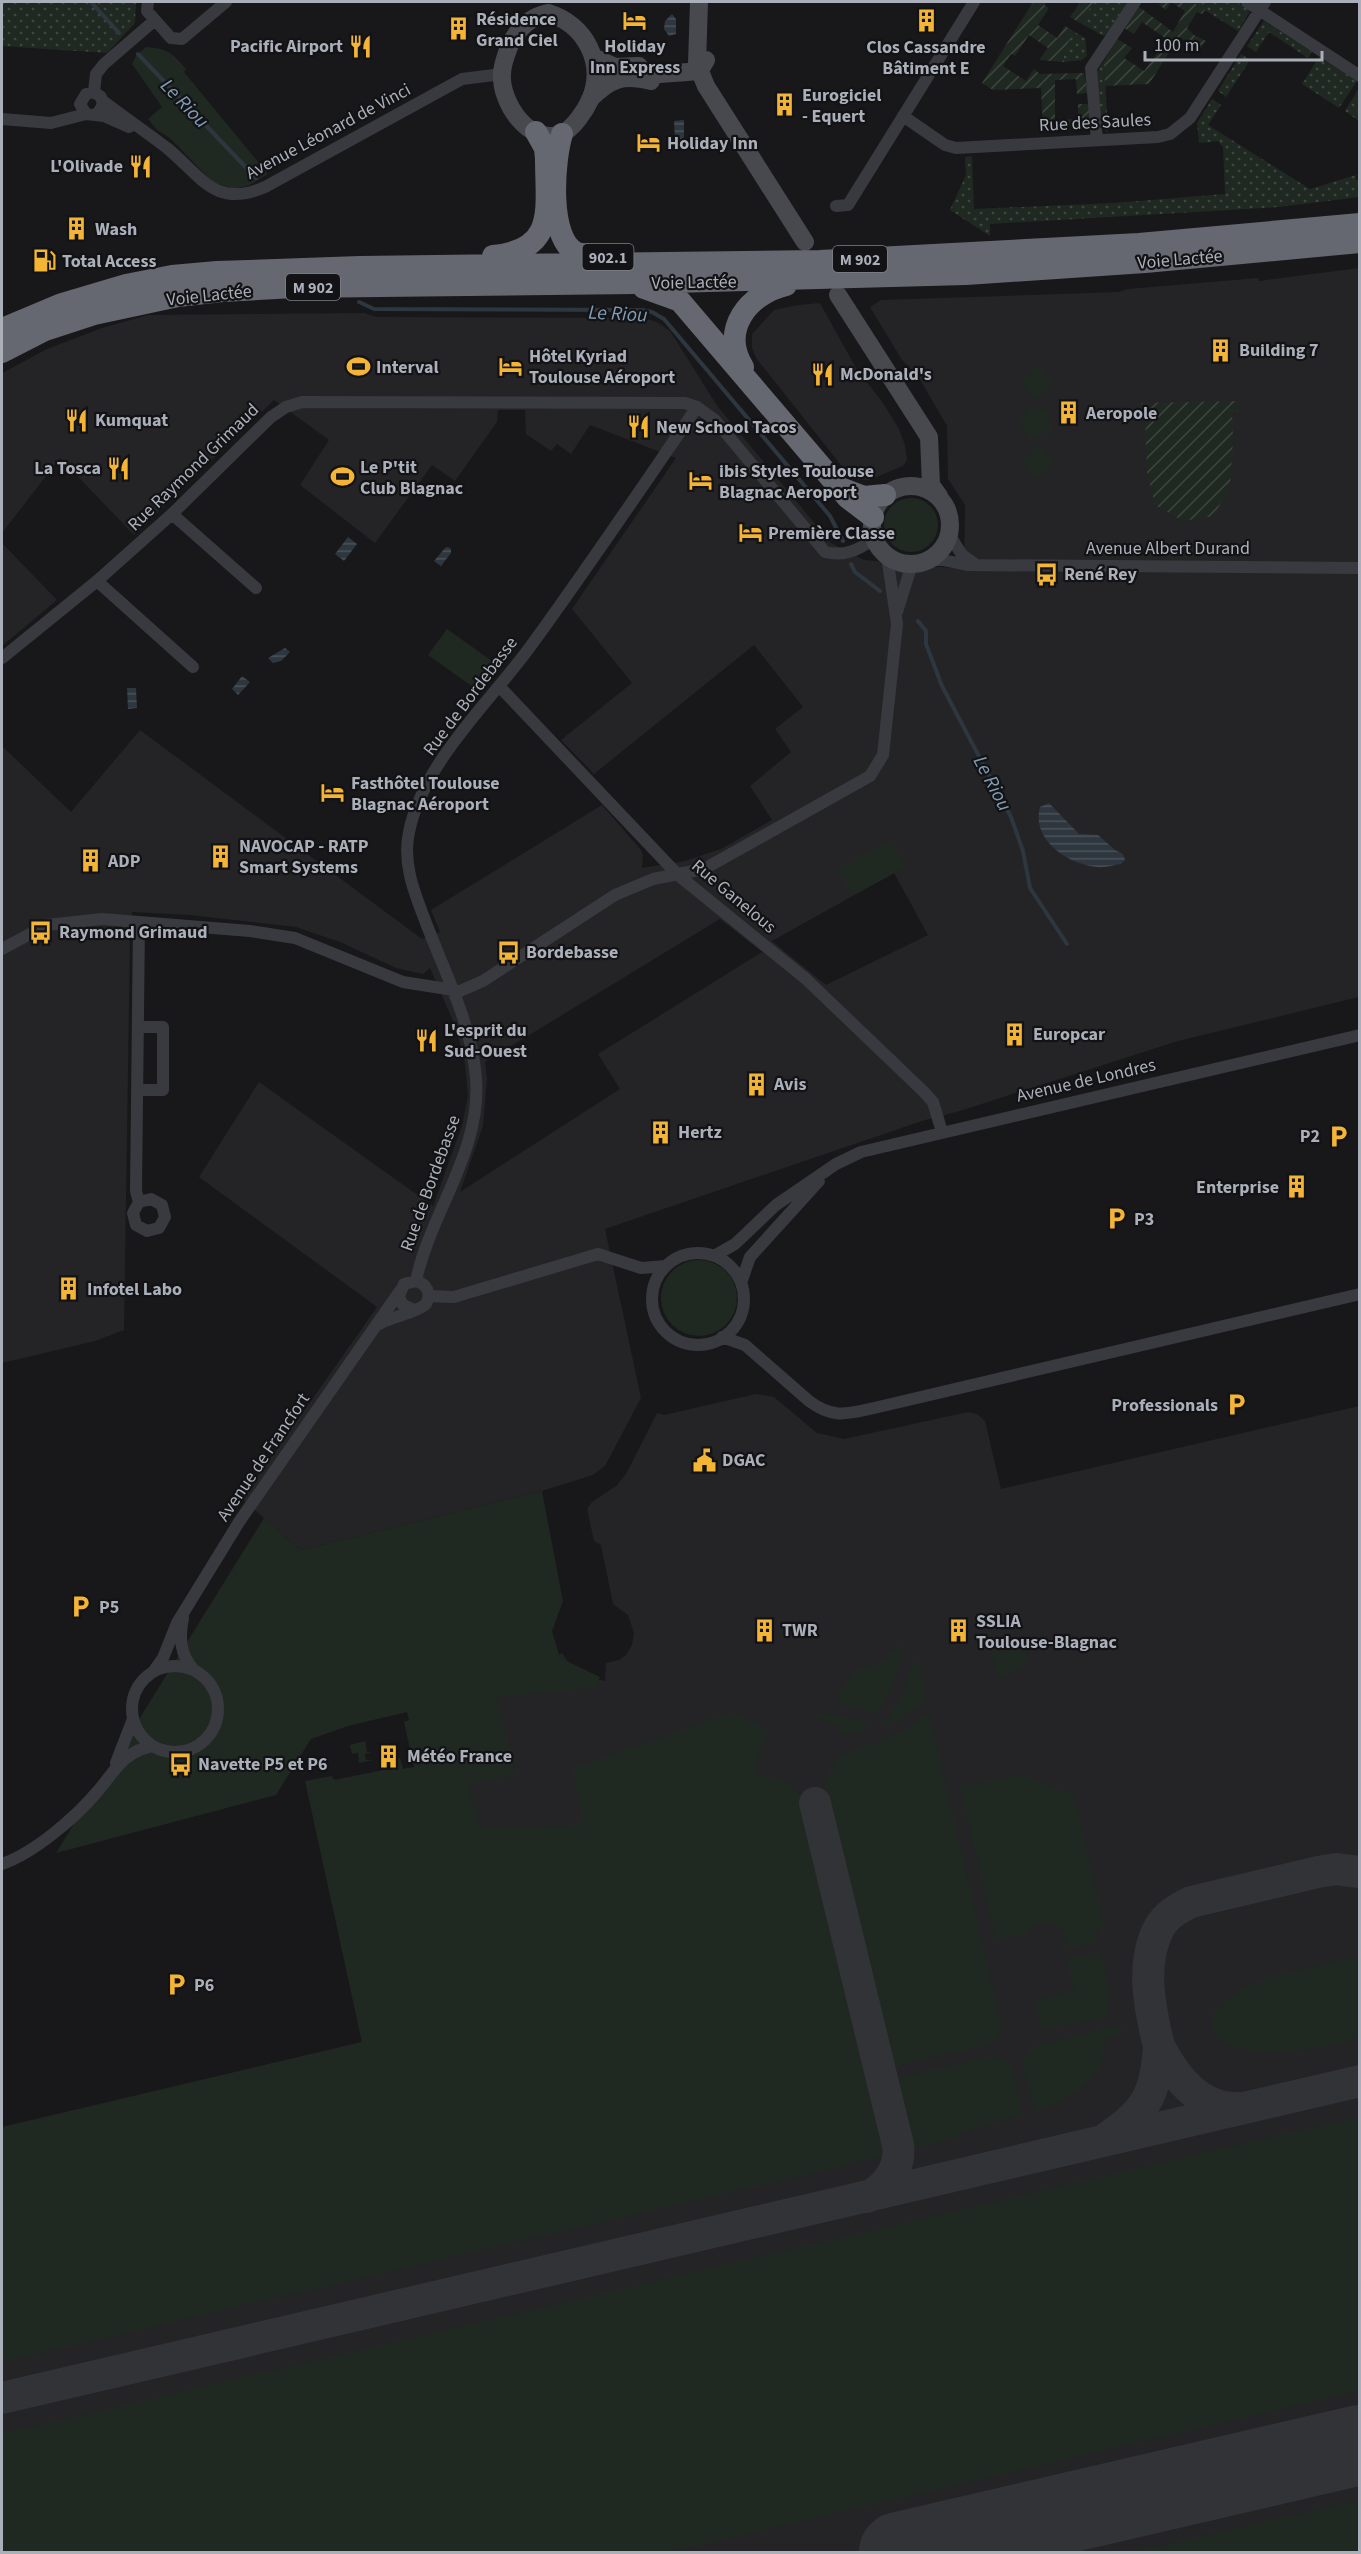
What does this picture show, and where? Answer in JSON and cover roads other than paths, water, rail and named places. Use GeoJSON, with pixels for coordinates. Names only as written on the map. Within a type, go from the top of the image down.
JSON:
{"type":"FeatureCollection","features":[{"type":"Feature","properties":{"kind":"highway"},"geometry":{"type":"LineString","coordinates":[[360,267],[514,254],[526,248],[538,238],[546,219],[545,148],[536,132]]}},
{"type":"Feature","properties":{"kind":"highway","name":"902.1"},"geometry":{"type":"LineString","coordinates":[[562,134],[556,158],[557,220],[560,235],[568,246],[576,253],[601,257],[679,263]]}},
{"type":"Feature","properties":{"kind":"highway","name":"Voie Lactée"},"geometry":{"type":"LineString","coordinates":[[2,329],[73,301],[126,285],[172,276],[217,272],[360,267],[831,260],[1127,245],[1359,224]]}},
{"type":"Feature","properties":{"kind":"highway","name":"Voie Lactée"},"geometry":{"type":"LineString","coordinates":[[2,351],[45,330],[94,314],[178,296],[222,291],[306,287],[634,284],[832,287],[1359,242]]}},
{"type":"Feature","properties":{"kind":"highway"},"geometry":{"type":"LineString","coordinates":[[634,284],[680,301],[874,528]]}},
{"type":"Feature","properties":{"kind":"highway"},"geometry":{"type":"LineString","coordinates":[[757,389],[740,362],[735,347],[735,331],[740,316],[762,294],[783,286],[832,287]]}},
{"type":"Feature","properties":{"kind":"highway"},"geometry":{"type":"LineString","coordinates":[[842,489],[859,496],[885,495]]}},
{"type":"Feature","properties":{"kind":"street"},"geometry":{"type":"LineString","coordinates":[[148,2],[147,11],[171,38],[182,39],[226,2]]}},
{"type":"Feature","properties":{"kind":"street"},"geometry":{"type":"LineString","coordinates":[[679,65],[690,53],[693,2]]}},
{"type":"Feature","properties":{"kind":"street"},"geometry":{"type":"LineString","coordinates":[[699,2],[697,64],[705,82],[805,242]]}},
{"type":"Feature","properties":{"kind":"street"},"geometry":{"type":"LineString","coordinates":[[705,82],[707,2]]}},
{"type":"Feature","properties":{"kind":"street"},"geometry":{"type":"LineString","coordinates":[[836,206],[848,205],[974,2]]}},
{"type":"Feature","properties":{"kind":"street"},"geometry":{"type":"LineString","coordinates":[[1097,140],[1090,68],[1135,2]]}},
{"type":"Feature","properties":{"kind":"street"},"geometry":{"type":"LineString","coordinates":[[1247,2],[1262,6],[1359,76]]}},
{"type":"Feature","properties":{"kind":"street","name":"Rue des Saules"},"geometry":{"type":"LineString","coordinates":[[903,116],[945,145],[956,148],[1158,137],[1170,134],[1182,127],[1190,118],[1262,6]]}},
{"type":"Feature","properties":{"kind":"street"},"geometry":{"type":"LineString","coordinates":[[591,99],[596,80],[593,57],[586,39],[574,25],[549,7],[524,24],[513,39],[502,74],[504,90],[514,113],[536,132],[551,135],[562,134],[574,123],[591,99],[611,81],[620,78],[640,78],[650,74],[684,74],[705,82]]}},
{"type":"Feature","properties":{"kind":"street"},"geometry":{"type":"LineString","coordinates":[[2,118],[51,123],[102,109],[98,97],[96,74],[104,64],[155,20]]}},
{"type":"Feature","properties":{"kind":"street"},"geometry":{"type":"LineString","coordinates":[[593,57],[615,67],[679,65],[705,82]]}},
{"type":"Feature","properties":{"kind":"street","name":"Avenue Léonard de Vinci"},"geometry":{"type":"LineString","coordinates":[[98,97],[171,152],[202,183],[229,194],[249,194],[462,79],[502,74]]}},
{"type":"Feature","properties":{"kind":"street"},"geometry":{"type":"LineString","coordinates":[[88,111],[86,94],[98,97]]}},
{"type":"Feature","properties":{"kind":"street","name":"Avenue Léonard de Vinci"},"geometry":{"type":"LineString","coordinates":[[88,111],[149,136]]}},
{"type":"Feature","properties":{"kind":"street"},"geometry":{"type":"LineString","coordinates":[[832,287],[928,437],[932,484],[949,514],[949,534],[941,551],[921,562],[899,562],[887,556]]}},
{"type":"Feature","properties":{"kind":"street","name":"Rue Raymond Grimaud"},"geometry":{"type":"LineString","coordinates":[[2,658],[98,581],[172,514],[271,417],[286,407],[302,402],[676,402],[697,407]]}},
{"type":"Feature","properties":{"kind":"street"},"geometry":{"type":"LineString","coordinates":[[697,407],[715,420],[825,552],[842,554],[857,550],[874,528],[885,495],[907,486],[921,487],[939,496]]}},
{"type":"Feature","properties":{"kind":"street","name":"Rue de Bordebasse"},"geometry":{"type":"LineString","coordinates":[[416,1281],[420,1257],[445,1204],[468,1139],[477,1091],[473,1058],[463,1018],[412,886],[406,849],[417,803],[447,753],[500,686],[583,573],[697,407]]}},
{"type":"Feature","properties":{"kind":"street"},"geometry":{"type":"LineString","coordinates":[[907,486],[922,462],[923,446],[920,424]]}},
{"type":"Feature","properties":{"kind":"street"},"geometry":{"type":"LineString","coordinates":[[172,514],[256,588]]}},
{"type":"Feature","properties":{"kind":"street"},"geometry":{"type":"LineString","coordinates":[[2,949],[39,928],[55,923],[102,919],[250,931],[296,938],[313,943],[388,978],[403,982],[460,991],[483,981],[615,895],[653,879],[704,869],[870,776],[883,755],[897,613],[887,556],[874,528]]}},
{"type":"Feature","properties":{"kind":"street"},"geometry":{"type":"LineString","coordinates":[[949,534],[962,555],[976,564]]}},
{"type":"Feature","properties":{"kind":"street"},"geometry":{"type":"LineString","coordinates":[[897,613],[921,562]]}},
{"type":"Feature","properties":{"kind":"street","name":"Avenue Albert Durand"},"geometry":{"type":"LineString","coordinates":[[921,562],[1359,568]]}},
{"type":"Feature","properties":{"kind":"street"},"geometry":{"type":"LineString","coordinates":[[98,581],[193,667]]}},
{"type":"Feature","properties":{"kind":"street","name":"Rue Ganelous"},"geometry":{"type":"LineString","coordinates":[[500,686],[678,875],[806,979],[933,1102],[942,1132]]}},
{"type":"Feature","properties":{"kind":"street"},"geometry":{"type":"LineString","coordinates":[[139,922],[136,1191],[139,1202]]}},
{"type":"Feature","properties":{"kind":"street"},"geometry":{"type":"LineString","coordinates":[[137,1090],[163,1090],[163,1027],[138,1027]]}},
{"type":"Feature","properties":{"kind":"street","name":"Avenue de Londres"},"geometry":{"type":"LineString","coordinates":[[714,1256],[735,1244],[776,1205],[861,1152],[1359,1035]]}},
{"type":"Feature","properties":{"kind":"street","name":"Avenue de Londres"},"geometry":{"type":"LineString","coordinates":[[741,1283],[750,1257],[825,1173]]}},
{"type":"Feature","properties":{"kind":"street"},"geometry":{"type":"LineString","coordinates":[[691,1253],[714,1256],[729,1265],[741,1283],[744,1300],[741,1314],[736,1325],[722,1337],[703,1345],[676,1340],[656,1319],[652,1305],[652,1291],[657,1277],[666,1266],[691,1253]]}},
{"type":"Feature","properties":{"kind":"street"},"geometry":{"type":"LineString","coordinates":[[429,1296],[454,1297],[598,1254],[641,1268],[666,1266]]}},
{"type":"Feature","properties":{"kind":"street"},"geometry":{"type":"LineString","coordinates":[[641,1268],[652,1291]]}},
{"type":"Feature","properties":{"kind":"street"},"geometry":{"type":"LineString","coordinates":[[416,1281],[426,1286],[429,1296],[426,1304],[414,1310],[402,1304],[400,1291],[408,1282],[416,1281]]}},
{"type":"Feature","properties":{"kind":"street","name":"Avenue de Francfort"},"geometry":{"type":"LineString","coordinates":[[185,1611],[271,1474],[400,1291]]}},
{"type":"Feature","properties":{"kind":"street"},"geometry":{"type":"LineString","coordinates":[[722,1337],[745,1345],[809,1401],[820,1409],[834,1414],[874,1408],[1359,1294]]}},
{"type":"Feature","properties":{"kind":"street"},"geometry":{"type":"LineString","coordinates":[[1268,1315],[1287,1318],[1359,1302]]}},
{"type":"Feature","properties":{"kind":"street","name":"Avenue de Francfort"},"geometry":{"type":"LineString","coordinates":[[376,1326],[389,1318],[414,1310]]}},
{"type":"Feature","properties":{"kind":"street"},"geometry":{"type":"LineString","coordinates":[[185,1611],[181,1648],[185,1659],[206,1679],[214,1691],[218,1705],[218,1717],[214,1729],[201,1744],[188,1751],[175,1753],[152,1746],[143,1739],[133,1719],[132,1704],[140,1684],[163,1658],[177,1623],[185,1611]]}},
{"type":"Feature","properties":{"kind":"street"},"geometry":{"type":"LineString","coordinates":[[153,1672],[166,1667],[181,1666],[194,1670]]}},
{"type":"Feature","properties":{"kind":"street"},"geometry":{"type":"LineString","coordinates":[[2,1864],[19,1857],[77,1812],[98,1791],[114,1767],[133,1719]]}},
{"type":"Feature","properties":{"kind":"street"},"geometry":{"type":"LineString","coordinates":[[114,1767],[127,1755],[152,1746]]}},
{"type":"Feature","properties":{"kind":"waterway","name":"Le Riou"},"geometry":{"type":"LineString","coordinates":[[91,2],[119,33]]}},
{"type":"Feature","properties":{"kind":"waterway","name":"Le Riou"},"geometry":{"type":"LineString","coordinates":[[138,54],[256,178]]}},
{"type":"Feature","properties":{"kind":"waterway","name":"Le Riou"},"geometry":{"type":"LineString","coordinates":[[359,302],[374,309],[642,310],[652,312],[664,319],[830,516],[843,541]]}},
{"type":"Feature","properties":{"kind":"waterway","name":"Le Riou"},"geometry":{"type":"LineString","coordinates":[[851,564],[855,572],[880,591]]}},
{"type":"Feature","properties":{"kind":"waterway","name":"Le Riou"},"geometry":{"type":"LineString","coordinates":[[918,621],[926,631],[926,644],[942,686],[1011,817],[1023,851],[1030,888],[1067,944]]}},
{"type":"Feature","properties":{"kind":"place","name":"Holiday Inn Express"},"geometry":{"type":"Point","coordinates":[635,20]}},
{"type":"Feature","properties":{"kind":"place","name":"Clos Cassandre Bâtiment E"},"geometry":{"type":"Point","coordinates":[926,21]}},
{"type":"Feature","properties":{"kind":"place","name":"Résidence Grand Ciel"},"geometry":{"type":"Point","coordinates":[458,29]}},
{"type":"Feature","properties":{"kind":"place","name":"Pacific Airport"},"geometry":{"type":"Point","coordinates":[361,46]}},
{"type":"Feature","properties":{"kind":"place","name":"Eurogiciel - Equert"},"geometry":{"type":"Point","coordinates":[784,105]}},
{"type":"Feature","properties":{"kind":"place","name":"Holiday Inn"},"geometry":{"type":"Point","coordinates":[649,143]}},
{"type":"Feature","properties":{"kind":"place","name":"L'Olivade"},"geometry":{"type":"Point","coordinates":[141,166]}},
{"type":"Feature","properties":{"kind":"place","name":"Wash"},"geometry":{"type":"Point","coordinates":[77,229]}},
{"type":"Feature","properties":{"kind":"place","name":"Total Access"},"geometry":{"type":"Point","coordinates":[44,261]}},
{"type":"Feature","properties":{"kind":"place","name":"Building 7"},"geometry":{"type":"Point","coordinates":[1221,350]}},
{"type":"Feature","properties":{"kind":"place","name":"Hôtel Kyriad Toulouse Aéroport"},"geometry":{"type":"Point","coordinates":[511,366]}},
{"type":"Feature","properties":{"kind":"place","name":"Interval"},"geometry":{"type":"Point","coordinates":[358,367]}},
{"type":"Feature","properties":{"kind":"place","name":"McDonald's"},"geometry":{"type":"Point","coordinates":[822,374]}},
{"type":"Feature","properties":{"kind":"place","name":"Aeropole"},"geometry":{"type":"Point","coordinates":[1068,413]}},
{"type":"Feature","properties":{"kind":"place","name":"Kumquat"},"geometry":{"type":"Point","coordinates":[77,420]}},
{"type":"Feature","properties":{"kind":"place","name":"New School Tacos"},"geometry":{"type":"Point","coordinates":[638,427]}},
{"type":"Feature","properties":{"kind":"place","name":"La Tosca"},"geometry":{"type":"Point","coordinates":[119,468]}},
{"type":"Feature","properties":{"kind":"place","name":"Le P'tit Club Blagnac"},"geometry":{"type":"Point","coordinates":[342,477]}},
{"type":"Feature","properties":{"kind":"place","name":"ibis Styles Toulouse Blagnac Aeroport"},"geometry":{"type":"Point","coordinates":[701,481]}},
{"type":"Feature","properties":{"kind":"place","name":"Première Classe"},"geometry":{"type":"Point","coordinates":[750,533]}},
{"type":"Feature","properties":{"kind":"place","name":"René Rey"},"geometry":{"type":"Point","coordinates":[1046,574]}},
{"type":"Feature","properties":{"kind":"place","name":"Fasthôtel Toulouse Blagnac Aéroport"},"geometry":{"type":"Point","coordinates":[333,793]}},
{"type":"Feature","properties":{"kind":"place","name":"NAVOCAP - RATP Smart Systems"},"geometry":{"type":"Point","coordinates":[221,856]}},
{"type":"Feature","properties":{"kind":"place","name":"ADP"},"geometry":{"type":"Point","coordinates":[90,861]}},
{"type":"Feature","properties":{"kind":"place","name":"Raymond Grimaud"},"geometry":{"type":"Point","coordinates":[41,932]}},
{"type":"Feature","properties":{"kind":"place","name":"Bordebasse"},"geometry":{"type":"Point","coordinates":[508,952]}},
{"type":"Feature","properties":{"kind":"place","name":"Europcar"},"geometry":{"type":"Point","coordinates":[1015,1034]}},
{"type":"Feature","properties":{"kind":"place","name":"L'esprit du Sud-Ouest"},"geometry":{"type":"Point","coordinates":[426,1040]}},
{"type":"Feature","properties":{"kind":"place","name":"Avis"},"geometry":{"type":"Point","coordinates":[756,1084]}},
{"type":"Feature","properties":{"kind":"place","name":"Hertz"},"geometry":{"type":"Point","coordinates":[660,1132]}},
{"type":"Feature","properties":{"kind":"place","name":"P2"},"geometry":{"type":"Point","coordinates":[1338,1136]}},
{"type":"Feature","properties":{"kind":"place","name":"Enterprise"},"geometry":{"type":"Point","coordinates":[1297,1187]}},
{"type":"Feature","properties":{"kind":"place","name":"P3"},"geometry":{"type":"Point","coordinates":[1116,1219]}},
{"type":"Feature","properties":{"kind":"place","name":"Infotel Labo"},"geometry":{"type":"Point","coordinates":[69,1289]}},
{"type":"Feature","properties":{"kind":"place","name":"Professionals"},"geometry":{"type":"Point","coordinates":[1236,1405]}},
{"type":"Feature","properties":{"kind":"place","name":"DGAC"},"geometry":{"type":"Point","coordinates":[704,1460]}},
{"type":"Feature","properties":{"kind":"place","name":"P5"},"geometry":{"type":"Point","coordinates":[81,1607]}},
{"type":"Feature","properties":{"kind":"place","name":"TWR"},"geometry":{"type":"Point","coordinates":[764,1630]}},
{"type":"Feature","properties":{"kind":"place","name":"SSLIA Toulouse-Blagnac"},"geometry":{"type":"Point","coordinates":[958,1631]}},
{"type":"Feature","properties":{"kind":"place","name":"Météo France"},"geometry":{"type":"Point","coordinates":[389,1756]}},
{"type":"Feature","properties":{"kind":"place","name":"Navette P5 et P6"},"geometry":{"type":"Point","coordinates":[180,1764]}},
{"type":"Feature","properties":{"kind":"place","name":"P6"},"geometry":{"type":"Point","coordinates":[176,1985]}}]}
